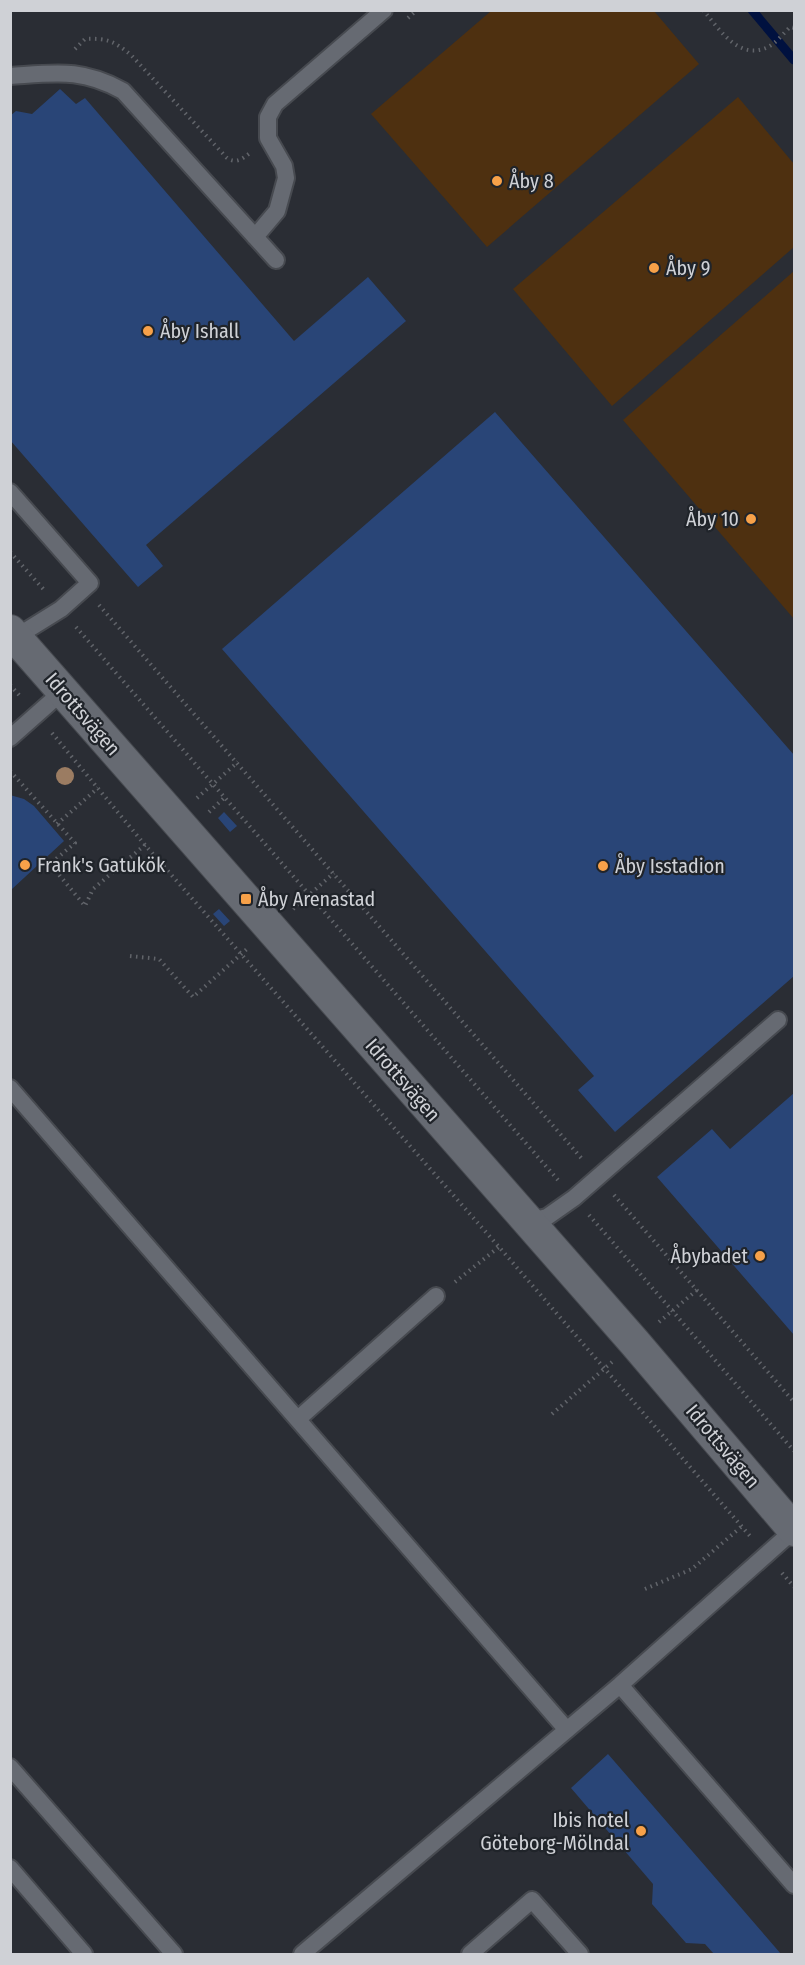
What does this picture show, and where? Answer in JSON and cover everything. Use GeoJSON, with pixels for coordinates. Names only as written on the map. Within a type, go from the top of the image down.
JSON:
{"type":"FeatureCollection","features":[{"type":"Feature","properties":{"kind":"street","name":"Idrottsvägen"},"geometry":{"type":"LineString","coordinates":[[13,634],[635,1343],[794,1530]]}},
{"type":"Feature","properties":{"kind":"lane"},"geometry":{"type":"LineString","coordinates":[[255,237],[277,211],[286,178],[284,166],[268,138],[268,117],[274,104],[384,10]]}},
{"type":"Feature","properties":{"kind":"lane"},"geometry":{"type":"LineString","coordinates":[[10,76],[80,74],[104,80],[123,91],[276,260]]}},
{"type":"Feature","properties":{"kind":"lane"},"geometry":{"type":"LineString","coordinates":[[10,492],[90,584],[61,609],[13,634]]}},
{"type":"Feature","properties":{"kind":"lane"},"geometry":{"type":"LineString","coordinates":[[10,738],[63,691]]}},
{"type":"Feature","properties":{"kind":"lane"},"geometry":{"type":"LineString","coordinates":[[527,1222],[546,1217],[574,1198],[778,1020]]}},
{"type":"Feature","properties":{"kind":"lane"},"geometry":{"type":"LineString","coordinates":[[10,1088],[567,1730]]}},
{"type":"Feature","properties":{"kind":"lane"},"geometry":{"type":"LineString","coordinates":[[298,1419],[436,1296]]}},
{"type":"Feature","properties":{"kind":"lane"},"geometry":{"type":"LineString","coordinates":[[302,1954],[620,1685],[794,1530]]}},
{"type":"Feature","properties":{"kind":"lane"},"geometry":{"type":"LineString","coordinates":[[620,1685],[795,1885]]}},
{"type":"Feature","properties":{"kind":"lane"},"geometry":{"type":"LineString","coordinates":[[10,1767],[174,1954]]}},
{"type":"Feature","properties":{"kind":"lane"},"geometry":{"type":"LineString","coordinates":[[10,1868],[84,1954]]}},
{"type":"Feature","properties":{"kind":"lane"},"geometry":{"type":"LineString","coordinates":[[470,1954],[532,1900],[580,1954]]}},
{"type":"Feature","properties":{"kind":"path"},"geometry":{"type":"LineString","coordinates":[[399,26],[417,10]]}},
{"type":"Feature","properties":{"kind":"path"},"geometry":{"type":"LineString","coordinates":[[703,10],[732,44],[751,51],[770,46],[792,28]]}},
{"type":"Feature","properties":{"kind":"path"},"geometry":{"type":"LineString","coordinates":[[72,52],[85,39],[101,38],[117,43],[232,161],[239,160],[268,138]]}},
{"type":"Feature","properties":{"kind":"path"},"geometry":{"type":"LineString","coordinates":[[10,552],[795,1451]]}},
{"type":"Feature","properties":{"kind":"path"},"geometry":{"type":"LineString","coordinates":[[85,588],[795,1401]]}},
{"type":"Feature","properties":{"kind":"path"},"geometry":{"type":"LineString","coordinates":[[10,685],[37,714],[145,845],[795,1587]]}},
{"type":"Feature","properties":{"kind":"path"},"geometry":{"type":"LineString","coordinates":[[10,771],[75,843],[51,864],[85,906],[93,889],[151,840]]}},
{"type":"Feature","properties":{"kind":"path"},"geometry":{"type":"LineString","coordinates":[[57,824],[98,788]]}},
{"type":"Feature","properties":{"kind":"path"},"geometry":{"type":"LineString","coordinates":[[216,821],[208,813],[225,797]]}},
{"type":"Feature","properties":{"kind":"path"},"geometry":{"type":"LineString","coordinates":[[130,956],[159,959],[193,997],[334,873]]}},
{"type":"Feature","properties":{"kind":"path"},"geometry":{"type":"LineString","coordinates":[[436,1296],[499,1247]]}},
{"type":"Feature","properties":{"kind":"path"},"geometry":{"type":"LineString","coordinates":[[645,1589],[692,1569],[741,1527]]}},
{"type":"Feature","properties":{"kind":"shaded area","name":"Åby 8"},"geometry":{"type":"Polygon","coordinates":[[[491,11],[654,11],[699,64],[487,247],[371,114],[491,11]]]}},
{"type":"Feature","properties":{"kind":"shaded area","name":"Åby 9"},"geometry":{"type":"Polygon","coordinates":[[[738,97],[794,164],[794,247],[612,406],[513,289],[738,97]]]}},
{"type":"Feature","properties":{"kind":"shaded area","name":"Åby 10"},"geometry":{"type":"Polygon","coordinates":[[[794,271],[794,619],[623,420],[794,271]]]}},
{"type":"Feature","properties":{"kind":"building","name":"Åby Ishall"},"geometry":{"type":"Polygon","coordinates":[[[60,89],[76,104],[85,98],[294,341],[368,277],[406,321],[146,545],[163,566],[138,587],[10,440],[10,116],[16,111],[32,114],[60,89]]]}},
{"type":"Feature","properties":{"kind":"building","name":"Åby Isstadion"},"geometry":{"type":"Polygon","coordinates":[[[495,412],[794,755],[794,976],[615,1132],[578,1090],[594,1076],[222,649],[495,412]]]}},
{"type":"Feature","properties":{"kind":"building","name":"Frank's Gatukök"},"geometry":{"type":"Polygon","coordinates":[[[10,795],[24,799],[34,806],[64,841],[12,889],[10,795]]]}},
{"type":"Feature","properties":{"kind":"building"},"geometry":{"type":"Polygon","coordinates":[[[224,812],[237,826],[230,832],[218,818],[224,812]]]}},
{"type":"Feature","properties":{"kind":"building"},"geometry":{"type":"Polygon","coordinates":[[[219,909],[230,921],[224,926],[213,914],[219,909]]]}},
{"type":"Feature","properties":{"kind":"building","name":"Åbybadet"},"geometry":{"type":"Polygon","coordinates":[[[794,1093],[794,1335],[657,1177],[712,1129],[730,1149],[794,1093]]]}},
{"type":"Feature","properties":{"kind":"building","name":"Ibis hotel Göteborg-Mölndal"},"geometry":{"type":"Polygon","coordinates":[[[608,1754],[781,1954],[714,1954],[705,1944],[686,1943],[652,1904],[653,1884],[571,1788],[608,1754]]]}},
{"type":"Feature","properties":{"kind":"waterway"},"geometry":{"type":"LineString","coordinates":[[752,10],[794,60]]}},
{"type":"Feature","properties":{"kind":"place","name":"Åby 8"},"geometry":{"type":"Point","coordinates":[497,181]}},
{"type":"Feature","properties":{"kind":"place","name":"Åby 9"},"geometry":{"type":"Point","coordinates":[654,268]}},
{"type":"Feature","properties":{"kind":"place","name":"Åby Ishall"},"geometry":{"type":"Point","coordinates":[148,331]}},
{"type":"Feature","properties":{"kind":"place","name":"Åby 10"},"geometry":{"type":"Point","coordinates":[751,519]}},
{"type":"Feature","properties":{"kind":"place","name":"Frank's Gatukök"},"geometry":{"type":"Point","coordinates":[25,865]}},
{"type":"Feature","properties":{"kind":"place","name":"Åby Isstadion"},"geometry":{"type":"Point","coordinates":[603,866]}},
{"type":"Feature","properties":{"kind":"place","name":"Åby Arenastad"},"geometry":{"type":"Point","coordinates":[246,899]}},
{"type":"Feature","properties":{"kind":"place","name":"Åbybadet"},"geometry":{"type":"Point","coordinates":[760,1256]}},
{"type":"Feature","properties":{"kind":"place","name":"Ibis hotel Göteborg-Mölndal"},"geometry":{"type":"Point","coordinates":[641,1831]}}]}
